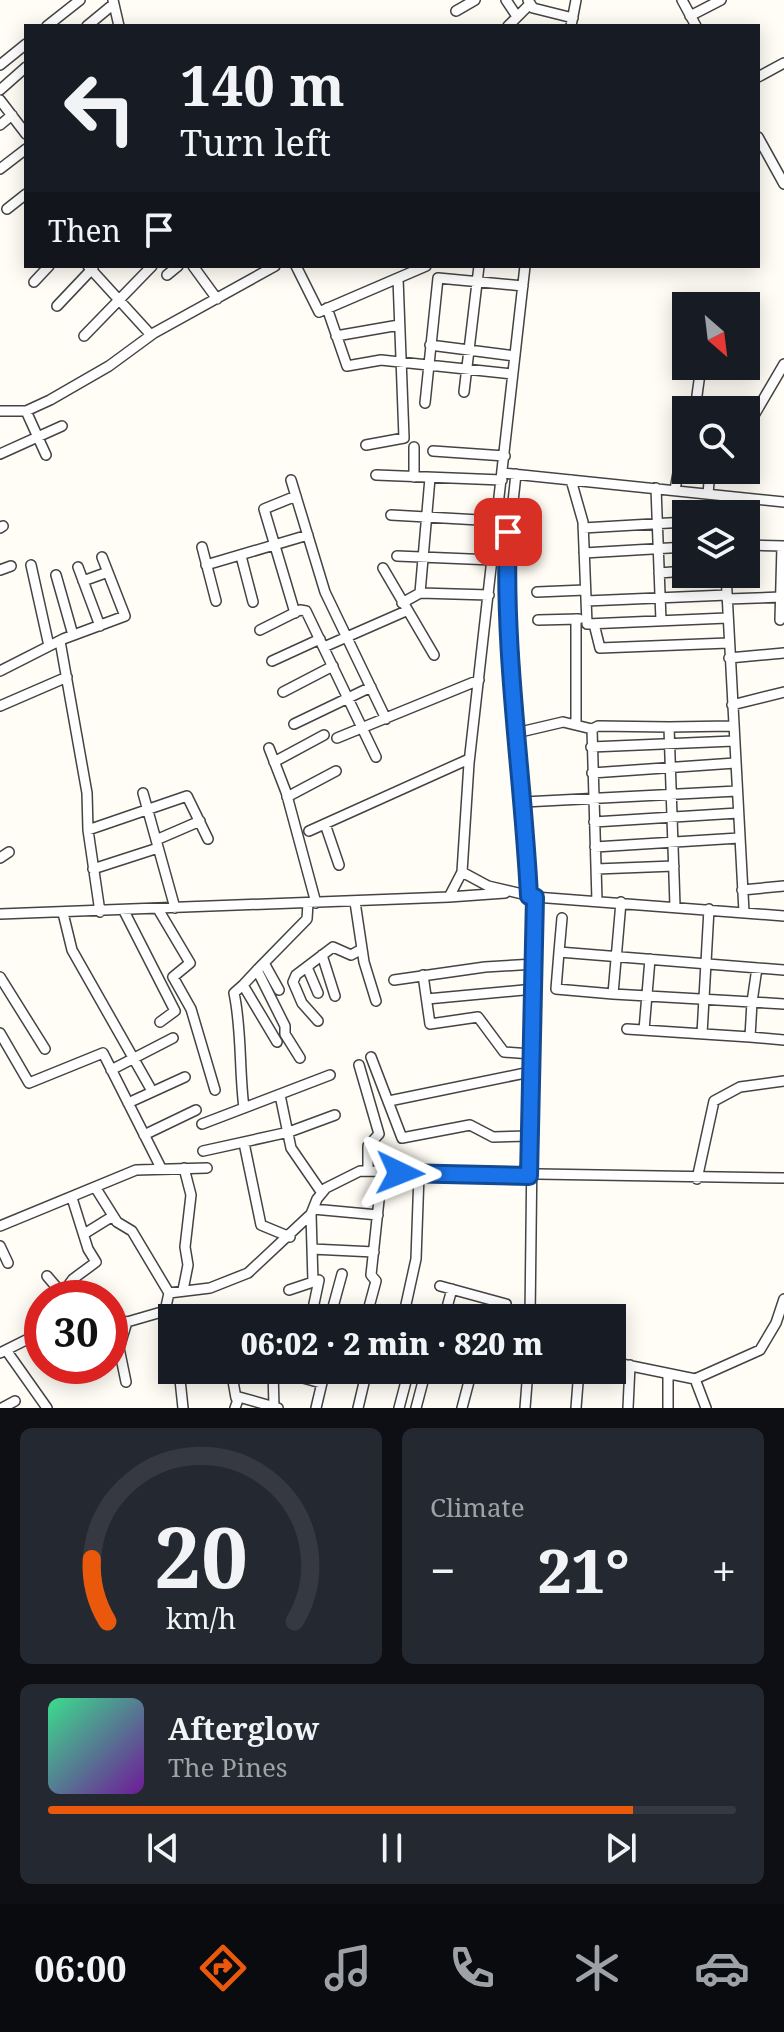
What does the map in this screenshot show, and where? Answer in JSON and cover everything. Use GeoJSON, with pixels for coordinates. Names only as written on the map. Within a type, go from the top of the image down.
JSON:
{"type":"FeatureCollection","features":[{"type":"Feature","properties":{"kind":"street"},"geometry":{"type":"LineString","coordinates":[[50,24],[80,0]]}},
{"type":"Feature","properties":{"kind":"street"},"geometry":{"type":"LineString","coordinates":[[456,11],[475,0]]}},
{"type":"Feature","properties":{"kind":"street"},"geometry":{"type":"LineString","coordinates":[[506,0],[516,15]]}},
{"type":"Feature","properties":{"kind":"street"},"geometry":{"type":"LineString","coordinates":[[509,24],[529,2],[572,22],[576,0]]}},
{"type":"Feature","properties":{"kind":"street"},"geometry":{"type":"LineString","coordinates":[[682,0],[693,21],[721,0]]}},
{"type":"Feature","properties":{"kind":"street"},"geometry":{"type":"LineString","coordinates":[[89,24],[112,4],[118,24]]}},
{"type":"Feature","properties":{"kind":"street"},"geometry":{"type":"LineString","coordinates":[[0,65],[24,46]]}},
{"type":"Feature","properties":{"kind":"street"},"geometry":{"type":"LineString","coordinates":[[760,76],[784,63]]}},
{"type":"Feature","properties":{"kind":"street"},"geometry":{"type":"LineString","coordinates":[[0,90],[24,69]]}},
{"type":"Feature","properties":{"kind":"street"},"geometry":{"type":"LineString","coordinates":[[0,100],[24,128]]}},
{"type":"Feature","properties":{"kind":"street"},"geometry":{"type":"LineString","coordinates":[[0,125],[12,115]]}},
{"type":"Feature","properties":{"kind":"street"},"geometry":{"type":"LineString","coordinates":[[760,144],[784,184]]}},
{"type":"Feature","properties":{"kind":"street"},"geometry":{"type":"LineString","coordinates":[[0,169],[24,151]]}},
{"type":"Feature","properties":{"kind":"street"},"geometry":{"type":"LineString","coordinates":[[7,209],[24,196]]}},
{"type":"Feature","properties":{"kind":"street"},"geometry":{"type":"LineString","coordinates":[[34,282],[47,268]]}},
{"type":"Feature","properties":{"kind":"street"},"geometry":{"type":"LineString","coordinates":[[57,306],[90,268]]}},
{"type":"Feature","properties":{"kind":"street"},"geometry":{"type":"LineString","coordinates":[[92,268],[151,335]]}},
{"type":"Feature","properties":{"kind":"street"},"geometry":{"type":"LineString","coordinates":[[84,336],[150,268]]}},
{"type":"Feature","properties":{"kind":"street"},"geometry":{"type":"LineString","coordinates":[[167,275],[176,268]]}},
{"type":"Feature","properties":{"kind":"street"},"geometry":{"type":"LineString","coordinates":[[194,268],[217,299]]}},
{"type":"Feature","properties":{"kind":"street"},"geometry":{"type":"LineString","coordinates":[[297,268],[315,310],[327,308],[421,268]]}},
{"type":"Feature","properties":{"kind":"street"},"geometry":{"type":"LineString","coordinates":[[464,392],[479,268]]}},
{"type":"Feature","properties":{"kind":"street"},"geometry":{"type":"LineString","coordinates":[[449,897],[462,872],[469,759],[525,268]]}},
{"type":"Feature","properties":{"kind":"street"},"geometry":{"type":"LineString","coordinates":[[0,411],[26,411],[109,366],[151,335],[217,299],[261,270]]}},
{"type":"Feature","properties":{"kind":"street"},"geometry":{"type":"LineString","coordinates":[[366,445],[404,438],[398,278]]}},
{"type":"Feature","properties":{"kind":"street"},"geometry":{"type":"LineString","coordinates":[[425,403],[438,278],[523,286]]}},
{"type":"Feature","properties":{"kind":"street"},"geometry":{"type":"LineString","coordinates":[[327,308],[347,366],[371,360],[512,374]]}},
{"type":"Feature","properties":{"kind":"street"},"geometry":{"type":"LineString","coordinates":[[336,336],[399,325]]}},
{"type":"Feature","properties":{"kind":"street"},"geometry":{"type":"LineString","coordinates":[[430,345],[515,356]]}},
{"type":"Feature","properties":{"kind":"street"},"geometry":{"type":"LineString","coordinates":[[760,405],[784,364]]}},
{"type":"Feature","properties":{"kind":"street"},"geometry":{"type":"LineString","coordinates":[[26,411],[46,455]]}},
{"type":"Feature","properties":{"kind":"street"},"geometry":{"type":"LineString","coordinates":[[0,454],[62,426]]}},
{"type":"Feature","properties":{"kind":"street"},"geometry":{"type":"LineString","coordinates":[[414,447],[414,477]]}},
{"type":"Feature","properties":{"kind":"street"},"geometry":{"type":"LineString","coordinates":[[433,451],[505,456]]}},
{"type":"Feature","properties":{"kind":"street"},"geometry":{"type":"LineString","coordinates":[[376,475],[430,478],[516,474],[784,502]]}},
{"type":"Feature","properties":{"kind":"street"},"geometry":{"type":"LineString","coordinates":[[516,474],[507,557],[516,733],[532,897],[535,964],[530,1072],[530,1304]]}},
{"type":"Feature","properties":{"kind":"street"},"geometry":{"type":"LineString","coordinates":[[420,593],[430,478]]}},
{"type":"Feature","properties":{"kind":"street"},"geometry":{"type":"LineString","coordinates":[[291,480],[325,592],[386,719]]}},
{"type":"Feature","properties":{"kind":"street"},"geometry":{"type":"LineString","coordinates":[[571,480],[583,528],[586,596],[576,724]]}},
{"type":"Feature","properties":{"kind":"street"},"geometry":{"type":"LineString","coordinates":[[675,490],[676,484]]}},
{"type":"Feature","properties":{"kind":"street"},"geometry":{"type":"LineString","coordinates":[[708,494],[709,484]]}},
{"type":"Feature","properties":{"kind":"street"},"geometry":{"type":"LineString","coordinates":[[656,488],[661,621]]}},
{"type":"Feature","properties":{"kind":"street"},"geometry":{"type":"LineString","coordinates":[[295,613],[264,509],[296,496]]}},
{"type":"Feature","properties":{"kind":"street"},"geometry":{"type":"LineString","coordinates":[[391,515],[497,521]]}},
{"type":"Feature","properties":{"kind":"street"},"geometry":{"type":"LineString","coordinates":[[583,528],[672,522]]}},
{"type":"Feature","properties":{"kind":"street"},"geometry":{"type":"LineString","coordinates":[[206,565],[308,535]]}},
{"type":"Feature","properties":{"kind":"street"},"geometry":{"type":"LineString","coordinates":[[760,545],[783,546],[780,620]]}},
{"type":"Feature","properties":{"kind":"street"},"geometry":{"type":"LineString","coordinates":[[202,547],[216,601]]}},
{"type":"Feature","properties":{"kind":"street"},"geometry":{"type":"LineString","coordinates":[[584,553],[672,548]]}},
{"type":"Feature","properties":{"kind":"street"},"geometry":{"type":"LineString","coordinates":[[241,556],[253,602]]}},
{"type":"Feature","properties":{"kind":"street"},"geometry":{"type":"LineString","coordinates":[[397,556],[493,560]]}},
{"type":"Feature","properties":{"kind":"street"},"geometry":{"type":"LineString","coordinates":[[0,671],[73,635],[125,616],[102,557]]}},
{"type":"Feature","properties":{"kind":"street"},"geometry":{"type":"LineString","coordinates":[[31,565],[49,646]]}},
{"type":"Feature","properties":{"kind":"street"},"geometry":{"type":"LineString","coordinates":[[0,570],[11,566]]}},
{"type":"Feature","properties":{"kind":"street"},"geometry":{"type":"LineString","coordinates":[[78,567],[100,626]]}},
{"type":"Feature","properties":{"kind":"street"},"geometry":{"type":"LineString","coordinates":[[383,568],[434,655]]}},
{"type":"Feature","properties":{"kind":"street"},"geometry":{"type":"LineString","coordinates":[[83,581],[108,572]]}},
{"type":"Feature","properties":{"kind":"street"},"geometry":{"type":"LineString","coordinates":[[659,573],[672,572]]}},
{"type":"Feature","properties":{"kind":"street"},"geometry":{"type":"LineString","coordinates":[[56,575],[73,635]]}},
{"type":"Feature","properties":{"kind":"street"},"geometry":{"type":"LineString","coordinates":[[727,588],[731,726],[744,912]]}},
{"type":"Feature","properties":{"kind":"street"},"geometry":{"type":"LineString","coordinates":[[537,592],[586,596],[781,597]]}},
{"type":"Feature","properties":{"kind":"street"},"geometry":{"type":"LineString","coordinates":[[272,661],[345,636],[404,607],[420,593],[489,595]]}},
{"type":"Feature","properties":{"kind":"street"},"geometry":{"type":"LineString","coordinates":[[260,630],[306,611],[376,757]]}},
{"type":"Feature","properties":{"kind":"street"},"geometry":{"type":"LineString","coordinates":[[538,620],[727,618]]}},
{"type":"Feature","properties":{"kind":"street"},"geometry":{"type":"LineString","coordinates":[[586,621],[600,648],[605,649],[728,643]]}},
{"type":"Feature","properties":{"kind":"street"},"geometry":{"type":"LineString","coordinates":[[60,641],[87,793],[88,830],[100,912]]}},
{"type":"Feature","properties":{"kind":"street"},"geometry":{"type":"LineString","coordinates":[[729,658],[784,653]]}},
{"type":"Feature","properties":{"kind":"street"},"geometry":{"type":"LineString","coordinates":[[283,692],[333,666]]}},
{"type":"Feature","properties":{"kind":"street"},"geometry":{"type":"LineString","coordinates":[[0,706],[67,677]]}},
{"type":"Feature","properties":{"kind":"street"},"geometry":{"type":"LineString","coordinates":[[337,738],[479,680]]}},
{"type":"Feature","properties":{"kind":"street"},"geometry":{"type":"LineString","coordinates":[[294,724],[371,687]]}},
{"type":"Feature","properties":{"kind":"street"},"geometry":{"type":"LineString","coordinates":[[732,705],[784,692]]}},
{"type":"Feature","properties":{"kind":"street"},"geometry":{"type":"LineString","coordinates":[[516,733],[553,723],[576,724],[592,729],[598,726],[731,726]]}},
{"type":"Feature","properties":{"kind":"street"},"geometry":{"type":"LineString","coordinates":[[669,727],[675,906]]}},
{"type":"Feature","properties":{"kind":"street"},"geometry":{"type":"LineString","coordinates":[[592,729],[597,901]]}},
{"type":"Feature","properties":{"kind":"street"},"geometry":{"type":"LineString","coordinates":[[274,762],[324,735]]}},
{"type":"Feature","properties":{"kind":"street"},"geometry":{"type":"LineString","coordinates":[[591,747],[734,741]]}},
{"type":"Feature","properties":{"kind":"street"},"geometry":{"type":"LineString","coordinates":[[244,1108],[238,1060],[240,1025],[234,993],[307,919],[312,903],[287,797],[269,748]]}},
{"type":"Feature","properties":{"kind":"street"},"geometry":{"type":"LineString","coordinates":[[309,831],[469,759]]}},
{"type":"Feature","properties":{"kind":"street"},"geometry":{"type":"LineString","coordinates":[[592,773],[735,763]]}},
{"type":"Feature","properties":{"kind":"street"},"geometry":{"type":"LineString","coordinates":[[287,797],[336,771]]}},
{"type":"Feature","properties":{"kind":"street"},"geometry":{"type":"LineString","coordinates":[[524,802],[737,791]]}},
{"type":"Feature","properties":{"kind":"street"},"geometry":{"type":"LineString","coordinates":[[143,793],[175,908]]}},
{"type":"Feature","properties":{"kind":"street"},"geometry":{"type":"LineString","coordinates":[[88,830],[187,796],[208,839]]}},
{"type":"Feature","properties":{"kind":"street"},"geometry":{"type":"LineString","coordinates":[[594,822],[738,813]]}},
{"type":"Feature","properties":{"kind":"street"},"geometry":{"type":"LineString","coordinates":[[93,869],[157,844],[200,821]]}},
{"type":"Feature","properties":{"kind":"street"},"geometry":{"type":"LineString","coordinates":[[325,824],[339,865]]}},
{"type":"Feature","properties":{"kind":"street"},"geometry":{"type":"LineString","coordinates":[[595,847],[739,838]]}},
{"type":"Feature","properties":{"kind":"street"},"geometry":{"type":"LineString","coordinates":[[596,869],[674,866]]}},
{"type":"Feature","properties":{"kind":"street"},"geometry":{"type":"LineString","coordinates":[[462,872],[488,886],[532,897],[784,916]]}},
{"type":"Feature","properties":{"kind":"street"},"geometry":{"type":"LineString","coordinates":[[742,890],[784,886]]}},
{"type":"Feature","properties":{"kind":"street"},"geometry":{"type":"LineString","coordinates":[[0,914],[355,902],[512,893]]}},
{"type":"Feature","properties":{"kind":"street"},"geometry":{"type":"LineString","coordinates":[[355,902],[362,949],[376,1001]]}},
{"type":"Feature","properties":{"kind":"street"},"geometry":{"type":"LineString","coordinates":[[613,994],[621,902]]}},
{"type":"Feature","properties":{"kind":"street"},"geometry":{"type":"LineString","coordinates":[[158,909],[190,963],[173,977],[191,1009],[215,1090]]}},
{"type":"Feature","properties":{"kind":"street"},"geometry":{"type":"LineString","coordinates":[[702,1034],[709,909]]}},
{"type":"Feature","properties":{"kind":"street"},"geometry":{"type":"LineString","coordinates":[[124,911],[175,1011],[160,1022]]}},
{"type":"Feature","properties":{"kind":"street"},"geometry":{"type":"LineString","coordinates":[[63,913],[72,950],[152,1091]]}},
{"type":"Feature","properties":{"kind":"street"},"geometry":{"type":"LineString","coordinates":[[562,918],[556,989],[784,1004]]}},
{"type":"Feature","properties":{"kind":"street"},"geometry":{"type":"LineString","coordinates":[[318,1021],[302,1003],[293,982],[333,947],[351,955],[362,949]]}},
{"type":"Feature","properties":{"kind":"street"},"geometry":{"type":"LineString","coordinates":[[559,952],[784,970]]}},
{"type":"Feature","properties":{"kind":"street"},"geometry":{"type":"LineString","coordinates":[[322,955],[335,996]]}},
{"type":"Feature","properties":{"kind":"street"},"geometry":{"type":"LineString","coordinates":[[644,1030],[650,959]]}},
{"type":"Feature","properties":{"kind":"street"},"geometry":{"type":"LineString","coordinates":[[394,980],[535,964]]}},
{"type":"Feature","properties":{"kind":"street"},"geometry":{"type":"LineString","coordinates":[[260,967],[279,990]]}},
{"type":"Feature","properties":{"kind":"street"},"geometry":{"type":"LineString","coordinates":[[260,967],[285,1026],[284,1032],[300,1058]]}},
{"type":"Feature","properties":{"kind":"street"},"geometry":{"type":"LineString","coordinates":[[307,967],[318,993]]}},
{"type":"Feature","properties":{"kind":"street"},"geometry":{"type":"LineString","coordinates":[[750,1037],[757,968]]}},
{"type":"Feature","properties":{"kind":"street"},"geometry":{"type":"LineString","coordinates":[[423,975],[432,1025],[478,1017],[504,1052],[531,1054]]}},
{"type":"Feature","properties":{"kind":"street"},"geometry":{"type":"LineString","coordinates":[[0,977],[45,1049]]}},
{"type":"Feature","properties":{"kind":"street"},"geometry":{"type":"LineString","coordinates":[[243,985],[277,1042]]}},
{"type":"Feature","properties":{"kind":"street"},"geometry":{"type":"LineString","coordinates":[[427,999],[534,989]]}},
{"type":"Feature","properties":{"kind":"street"},"geometry":{"type":"LineString","coordinates":[[627,1029],[784,1040]]}},
{"type":"Feature","properties":{"kind":"street"},"geometry":{"type":"LineString","coordinates":[[0,1033],[29,1083],[100,1052],[161,1168]]}},
{"type":"Feature","properties":{"kind":"street"},"geometry":{"type":"LineString","coordinates":[[111,1070],[173,1038]]}},
{"type":"Feature","properties":{"kind":"street"},"geometry":{"type":"LineString","coordinates":[[371,1057],[402,1138],[470,1125],[493,1137],[530,1136]]}},
{"type":"Feature","properties":{"kind":"street"},"geometry":{"type":"LineString","coordinates":[[359,1065],[379,1134],[368,1146],[368,1171]]}},
{"type":"Feature","properties":{"kind":"street"},"geometry":{"type":"LineString","coordinates":[[389,1101],[530,1072]]}},
{"type":"Feature","properties":{"kind":"street"},"geometry":{"type":"LineString","coordinates":[[202,1124],[330,1075]]}},
{"type":"Feature","properties":{"kind":"street"},"geometry":{"type":"LineString","coordinates":[[128,1103],[185,1077]]}},
{"type":"Feature","properties":{"kind":"street"},"geometry":{"type":"LineString","coordinates":[[697,1179],[714,1101],[740,1087],[784,1081]]}},
{"type":"Feature","properties":{"kind":"street"},"geometry":{"type":"LineString","coordinates":[[280,1095],[299,1163],[322,1193]]}},
{"type":"Feature","properties":{"kind":"street"},"geometry":{"type":"LineString","coordinates":[[144,1135],[196,1110]]}},
{"type":"Feature","properties":{"kind":"street"},"geometry":{"type":"LineString","coordinates":[[203,1151],[289,1132],[335,1115]]}},
{"type":"Feature","properties":{"kind":"street"},"geometry":{"type":"LineString","coordinates":[[244,1143],[261,1225],[290,1237]]}},
{"type":"Feature","properties":{"kind":"street"},"geometry":{"type":"LineString","coordinates":[[183,1290],[188,1265],[185,1247],[191,1195],[184,1168]]}},
{"type":"Feature","properties":{"kind":"street"},"geometry":{"type":"LineString","coordinates":[[0,1226],[136,1170],[207,1168]]}},
{"type":"Feature","properties":{"kind":"street"},"geometry":{"type":"LineString","coordinates":[[169,1293],[210,1288],[238,1279],[267,1260],[290,1237],[312,1212],[322,1193],[344,1178],[368,1171],[697,1179],[784,1178]]}},
{"type":"Feature","properties":{"kind":"street"},"geometry":{"type":"LineString","coordinates":[[370,1304],[376,1281],[371,1275],[382,1172]]}},
{"type":"Feature","properties":{"kind":"street"},"geometry":{"type":"LineString","coordinates":[[406,1304],[416,1259],[419,1174]]}},
{"type":"Feature","properties":{"kind":"street"},"geometry":{"type":"LineString","coordinates":[[95,1187],[113,1216],[132,1231],[169,1293],[165,1311],[128,1322]]}},
{"type":"Feature","properties":{"kind":"street"},"geometry":{"type":"LineString","coordinates":[[72,1198],[96,1262],[72,1280]]}},
{"type":"Feature","properties":{"kind":"street"},"geometry":{"type":"LineString","coordinates":[[312,1212],[378,1215]]}},
{"type":"Feature","properties":{"kind":"street"},"geometry":{"type":"LineString","coordinates":[[312,1212],[313,1282]]}},
{"type":"Feature","properties":{"kind":"street"},"geometry":{"type":"LineString","coordinates":[[84,1234],[113,1216]]}},
{"type":"Feature","properties":{"kind":"street"},"geometry":{"type":"LineString","coordinates":[[0,1246],[8,1263]]}},
{"type":"Feature","properties":{"kind":"street"},"geometry":{"type":"LineString","coordinates":[[312,1249],[374,1252]]}},
{"type":"Feature","properties":{"kind":"street"},"geometry":{"type":"LineString","coordinates":[[334,1304],[342,1274]]}},
{"type":"Feature","properties":{"kind":"street"},"geometry":{"type":"LineString","coordinates":[[47,1276],[50,1280]]}},
{"type":"Feature","properties":{"kind":"street"},"geometry":{"type":"LineString","coordinates":[[289,1290],[319,1280],[314,1304]]}},
{"type":"Feature","properties":{"kind":"street"},"geometry":{"type":"LineString","coordinates":[[440,1286],[506,1304]]}},
{"type":"Feature","properties":{"kind":"street"},"geometry":{"type":"LineString","coordinates":[[448,1304],[452,1289]]}},
{"type":"Feature","properties":{"kind":"street"},"geometry":{"type":"LineString","coordinates":[[626,1364],[668,1376],[695,1379],[760,1350],[776,1323],[784,1299]]}},
{"type":"Feature","properties":{"kind":"street"},"geometry":{"type":"LineString","coordinates":[[24,1341],[3,1351],[47,1408]]}},
{"type":"Feature","properties":{"kind":"street"},"geometry":{"type":"LineString","coordinates":[[628,1408],[630,1365]]}},
{"type":"Feature","properties":{"kind":"street"},"geometry":{"type":"LineString","coordinates":[[668,1376],[668,1408]]}},
{"type":"Feature","properties":{"kind":"street"},"geometry":{"type":"LineString","coordinates":[[695,1379],[706,1408]]}},
{"type":"Feature","properties":{"kind":"street"},"geometry":{"type":"LineString","coordinates":[[180,1384],[183,1408]]}},
{"type":"Feature","properties":{"kind":"street"},"geometry":{"type":"LineString","coordinates":[[236,1403],[276,1407],[274,1384]]}},
{"type":"Feature","properties":{"kind":"street"},"geometry":{"type":"LineString","coordinates":[[316,1408],[321,1384]]}},
{"type":"Feature","properties":{"kind":"street"},"geometry":{"type":"LineString","coordinates":[[358,1408],[364,1384]]}},
{"type":"Feature","properties":{"kind":"street"},"geometry":{"type":"LineString","coordinates":[[399,1408],[405,1384]]}},
{"type":"Feature","properties":{"kind":"street"},"geometry":{"type":"LineString","coordinates":[[416,1408],[422,1384]]}},
{"type":"Feature","properties":{"kind":"street"},"geometry":{"type":"LineString","coordinates":[[463,1408],[469,1384]]}},
{"type":"Feature","properties":{"kind":"street"},"geometry":{"type":"LineString","coordinates":[[525,1408],[527,1384]]}},
{"type":"Feature","properties":{"kind":"street"},"geometry":{"type":"LineString","coordinates":[[576,1408],[578,1384]]}},
{"type":"Feature","properties":{"kind":"street"},"geometry":{"type":"LineString","coordinates":[[2,1408],[15,1401]]}},
{"type":"Feature","properties":{"kind":"route"},"geometry":{"type":"LineString","coordinates":[[400,1173],[529,1176],[535,897],[529,896],[524,802],[517,757],[508,532]]}}]}
